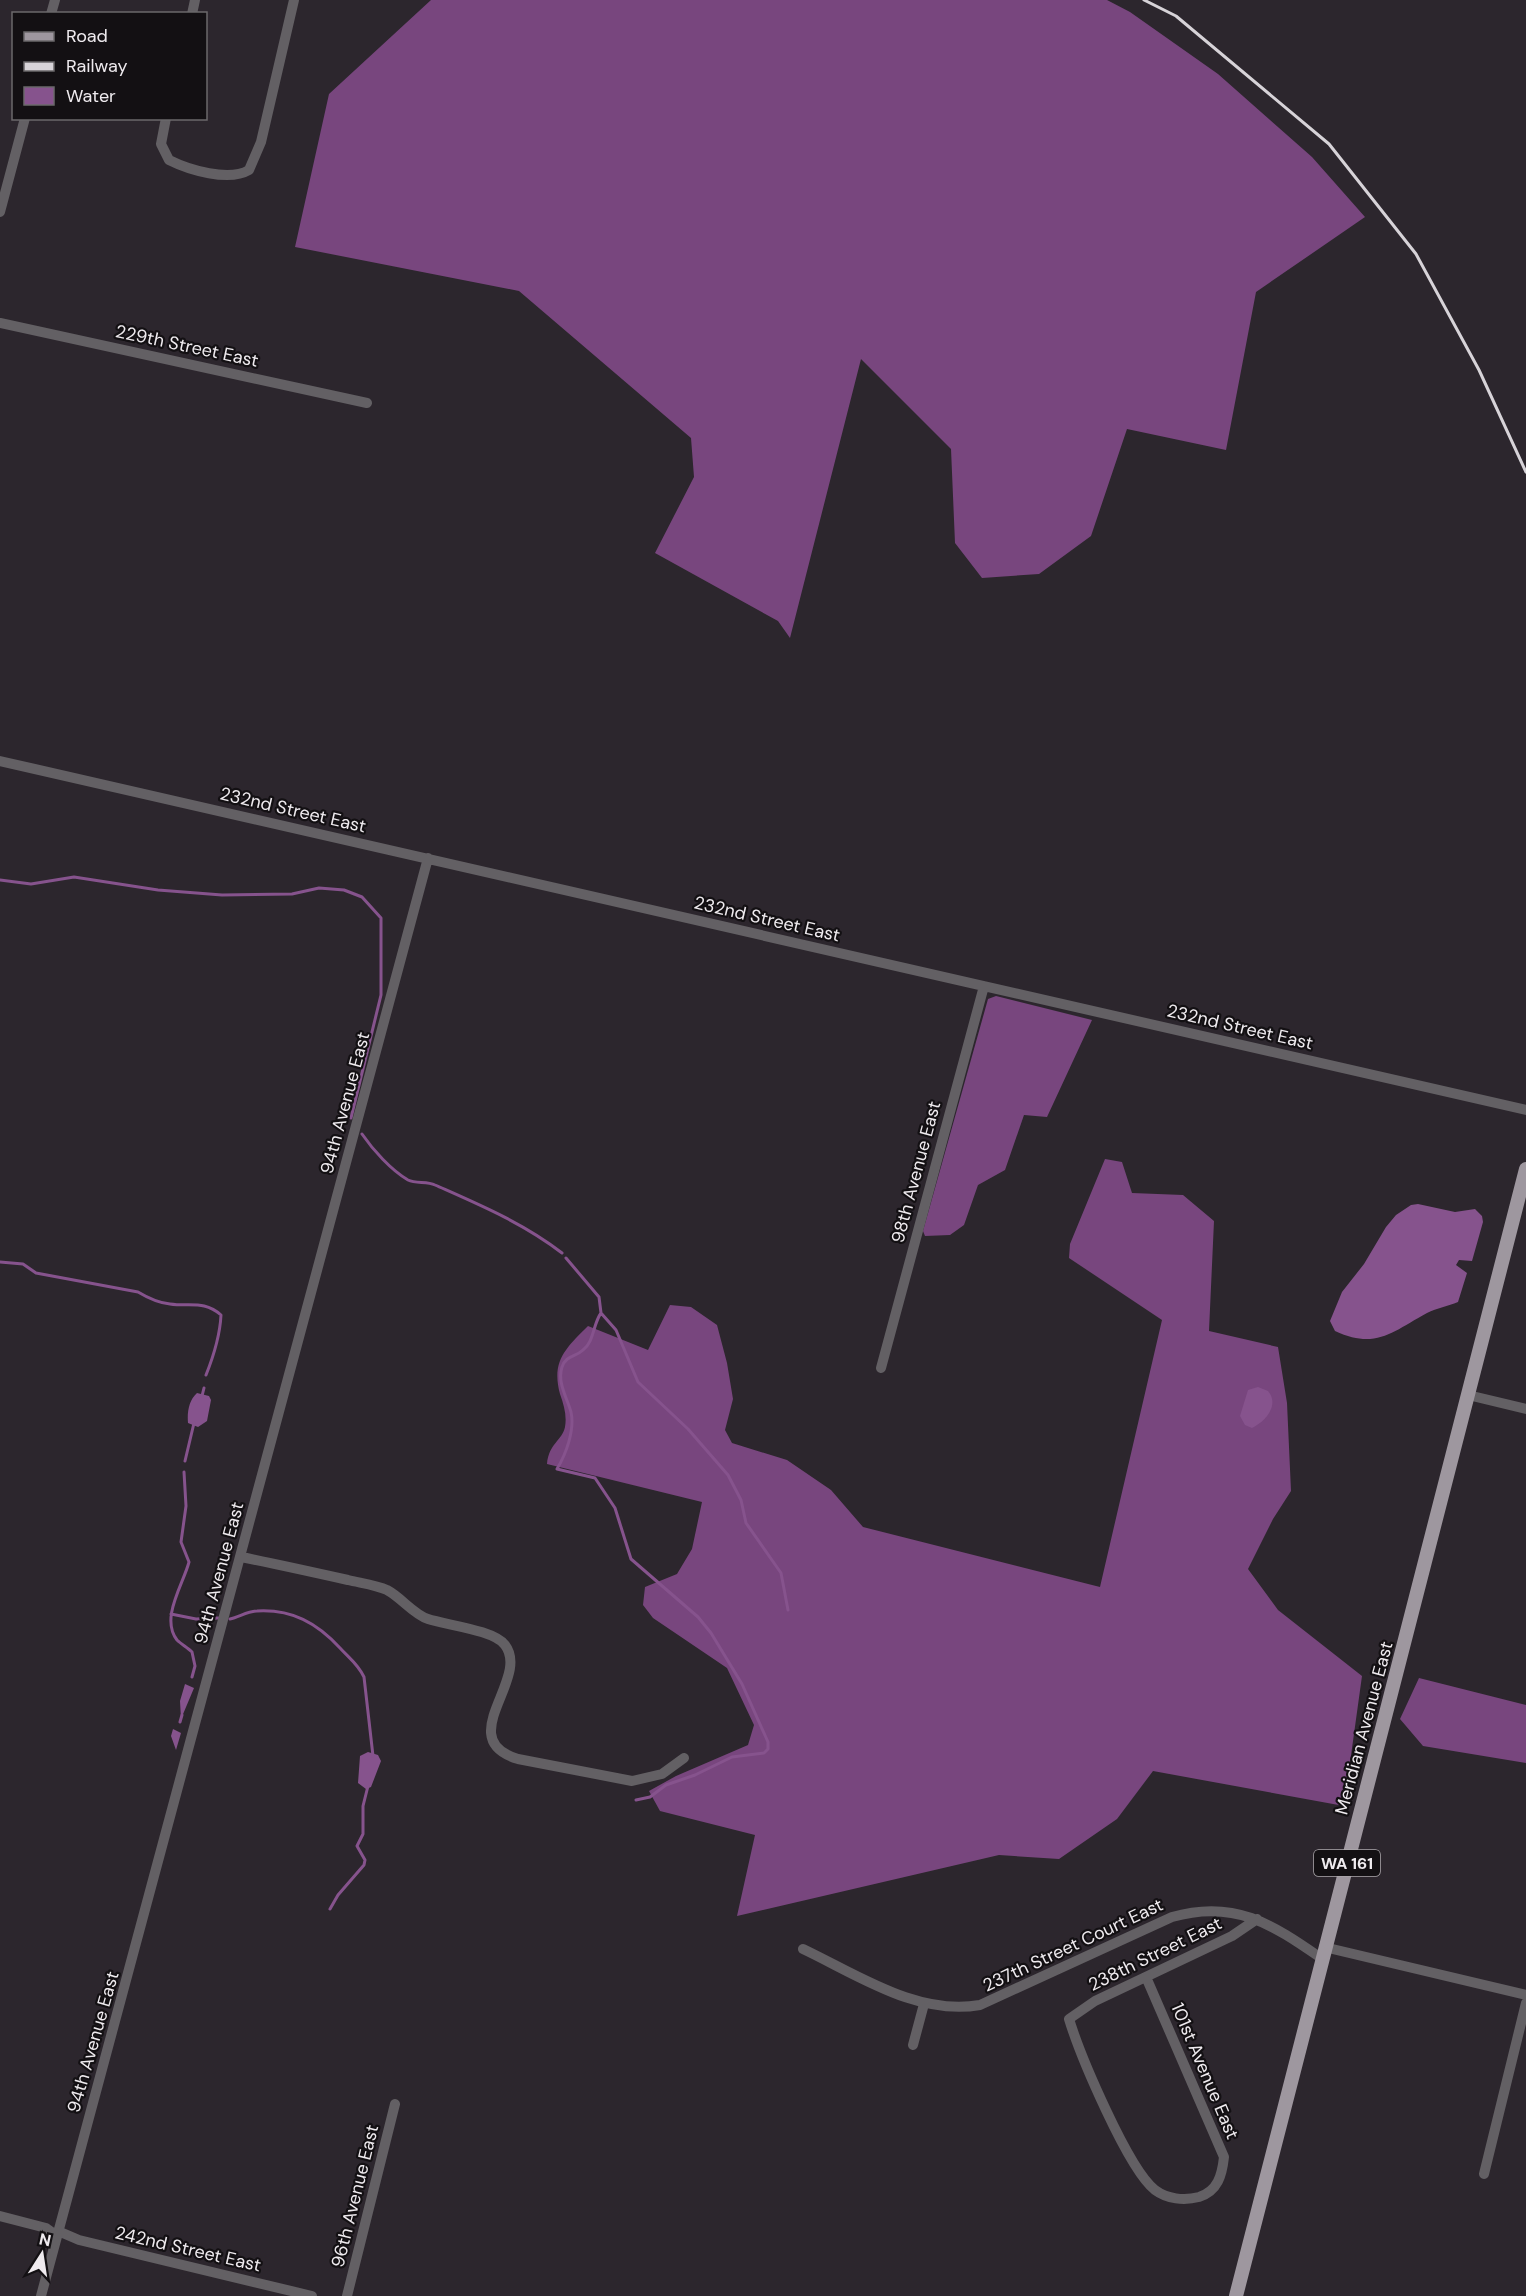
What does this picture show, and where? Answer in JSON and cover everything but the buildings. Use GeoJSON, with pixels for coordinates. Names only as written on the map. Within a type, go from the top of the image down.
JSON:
{"type":"FeatureCollection","features":[{"type":"Feature","properties":{"kind":"main road","name":"Meridian Avenue East"},"geometry":{"type":"LineString","coordinates":[[1236,2296],[1526,1169]]}},
{"type":"Feature","properties":{"kind":"street"},"geometry":{"type":"LineString","coordinates":[[166,120],[161,139],[164,153],[175,164],[222,175],[244,173],[253,165],[261,142],[294,0]]}},
{"type":"Feature","properties":{"kind":"street"},"geometry":{"type":"LineString","coordinates":[[0,212],[24,120]]}},
{"type":"Feature","properties":{"kind":"street","name":"229th Street East"},"geometry":{"type":"LineString","coordinates":[[0,323],[367,403]]}},
{"type":"Feature","properties":{"kind":"street","name":"232nd Street East"},"geometry":{"type":"LineString","coordinates":[[0,760],[1526,1110]]}},
{"type":"Feature","properties":{"kind":"street","name":"94th Avenue East"},"geometry":{"type":"LineString","coordinates":[[41,2296],[428,858]]}},
{"type":"Feature","properties":{"kind":"street","name":"98th Avenue East"},"geometry":{"type":"LineString","coordinates":[[880,1368],[984,986]]}},
{"type":"Feature","properties":{"kind":"street"},"geometry":{"type":"LineString","coordinates":[[1468,1395],[1526,1408]]}},
{"type":"Feature","properties":{"kind":"street"},"geometry":{"type":"LineString","coordinates":[[241,1557],[386,1590],[425,1618],[486,1635],[505,1645],[510,1662],[492,1726],[493,1742],[502,1753],[518,1759],[632,1782],[662,1774],[684,1758]]}},
{"type":"Feature","properties":{"kind":"street","name":"237th Street Court East"},"geometry":{"type":"LineString","coordinates":[[803,1948],[924,2004],[957,2008],[980,2005],[1172,1917],[1188,1912],[1220,1910],[1257,1919],[1323,1953]]}},
{"type":"Feature","properties":{"kind":"street","name":"238th Street East"},"geometry":{"type":"LineString","coordinates":[[1190,2199],[1164,2195],[1139,2173],[1116,2128],[1069,2019],[1095,2001],[1232,1936],[1257,1919]]}},
{"type":"Feature","properties":{"kind":"street"},"geometry":{"type":"LineString","coordinates":[[1323,1953],[1526,1995]]}},
{"type":"Feature","properties":{"kind":"street","name":"101st Avenue East"},"geometry":{"type":"LineString","coordinates":[[1146,1977],[1224,2157],[1221,2176],[1215,2187],[1204,2195],[1190,2199]]}},
{"type":"Feature","properties":{"kind":"street"},"geometry":{"type":"LineString","coordinates":[[1484,2174],[1526,2003]]}},
{"type":"Feature","properties":{"kind":"street"},"geometry":{"type":"LineString","coordinates":[[913,2046],[924,2004]]}},
{"type":"Feature","properties":{"kind":"street","name":"96th Avenue East"},"geometry":{"type":"LineString","coordinates":[[347,2296],[395,2104]]}},
{"type":"Feature","properties":{"kind":"street","name":"242nd Street East"},"geometry":{"type":"LineString","coordinates":[[0,2216],[46,2228],[79,2240],[312,2296]]}},
{"type":"Feature","properties":{"kind":"shaded area"},"geometry":{"type":"Polygon","coordinates":[[[431,0],[1107,0],[1130,12],[1218,74],[1312,157],[1365,217],[1256,292],[1226,450],[1127,429],[1091,536],[1039,574],[982,578],[955,543],[951,449],[861,359],[790,638],[778,621],[655,553],[694,477],[691,438],[519,291],[295,247],[329,94],[431,0]]]}},
{"type":"Feature","properties":{"kind":"shaded area"},"geometry":{"type":"Polygon","coordinates":[[[996,996],[1092,1020],[1047,1117],[1024,1115],[1005,1170],[978,1185],[964,1225],[950,1235],[925,1236],[923,1231],[988,999],[996,996]]]}},
{"type":"Feature","properties":{"kind":"shaded area"},"geometry":{"type":"Polygon","coordinates":[[[1105,1159],[1122,1162],[1132,1193],[1183,1195],[1214,1221],[1209,1331],[1278,1347],[1287,1403],[1291,1491],[1273,1519],[1248,1569],[1278,1610],[1362,1676],[1344,1806],[1153,1771],[1117,1819],[1059,1859],[999,1855],[737,1916],[755,1835],[660,1811],[649,1791],[676,1776],[748,1745],[754,1725],[727,1668],[653,1618],[643,1605],[645,1587],[677,1574],[692,1549],[702,1502],[547,1464],[550,1451],[565,1427],[565,1410],[557,1373],[562,1356],[588,1326],[648,1350],[670,1305],[691,1307],[717,1325],[733,1399],[725,1430],[732,1443],[787,1460],[831,1490],[863,1527],[1100,1587],[1162,1320],[1069,1258],[1070,1244],[1105,1159]]]}},
{"type":"Feature","properties":{"kind":"shaded area"},"geometry":{"type":"Polygon","coordinates":[[[1419,1678],[1526,1705],[1526,1763],[1423,1746],[1400,1719],[1419,1678]]]}},
{"type":"Feature","properties":{"kind":"water"},"geometry":{"type":"Polygon","coordinates":[[[1418,1204],[1455,1212],[1475,1209],[1482,1216],[1483,1222],[1472,1261],[1459,1260],[1456,1265],[1467,1273],[1458,1302],[1431,1311],[1393,1332],[1373,1339],[1362,1339],[1335,1331],[1330,1321],[1342,1292],[1364,1264],[1386,1227],[1396,1215],[1411,1205],[1418,1204]]]}},
{"type":"Feature","properties":{"kind":"water"},"geometry":{"type":"Polygon","coordinates":[[[1258,1387],[1268,1391],[1272,1407],[1262,1422],[1252,1428],[1245,1425],[1240,1416],[1248,1390],[1258,1387]]]}},
{"type":"Feature","properties":{"kind":"water"},"geometry":{"type":"Polygon","coordinates":[[[197,1393],[209,1396],[211,1400],[207,1421],[198,1427],[188,1423],[190,1403],[197,1393]]]}},
{"type":"Feature","properties":{"kind":"water"},"geometry":{"type":"Polygon","coordinates":[[[185,1684],[194,1688],[181,1719],[180,1701],[185,1684]]]}},
{"type":"Feature","properties":{"kind":"water"},"geometry":{"type":"Polygon","coordinates":[[[173,1729],[181,1733],[176,1750],[171,1736],[173,1729]]]}},
{"type":"Feature","properties":{"kind":"water"},"geometry":{"type":"Polygon","coordinates":[[[368,1752],[378,1755],[381,1761],[371,1787],[366,1789],[358,1783],[360,1756],[368,1752]]]}},
{"type":"Feature","properties":{"kind":"waterway"},"geometry":{"type":"LineString","coordinates":[[0,880],[31,884],[74,877],[158,890],[222,895],[292,894],[319,888],[344,890],[362,897],[381,918],[381,995],[351,1118]]}},
{"type":"Feature","properties":{"kind":"waterway"},"geometry":{"type":"LineString","coordinates":[[362,1134],[371,1147],[395,1171],[408,1180],[432,1184],[485,1207],[517,1224],[562,1253]]}},
{"type":"Feature","properties":{"kind":"waterway"},"geometry":{"type":"LineString","coordinates":[[566,1258],[599,1297],[601,1313],[616,1330],[638,1382],[688,1429],[728,1475],[741,1500],[746,1523],[781,1573],[788,1610]]}},
{"type":"Feature","properties":{"kind":"waterway"},"geometry":{"type":"LineString","coordinates":[[0,1262],[23,1264],[36,1273],[138,1292],[161,1303],[197,1305],[215,1310],[221,1315],[216,1345],[206,1375]]}},
{"type":"Feature","properties":{"kind":"waterway"},"geometry":{"type":"LineString","coordinates":[[601,1313],[587,1347],[566,1360],[562,1367],[562,1384],[571,1412],[572,1426],[564,1456],[557,1469],[595,1478],[615,1508],[631,1559],[698,1617],[711,1633],[742,1684],[768,1742],[768,1749],[764,1753],[732,1757],[695,1775],[666,1785],[650,1797],[636,1800]]}},
{"type":"Feature","properties":{"kind":"waterway"},"geometry":{"type":"LineString","coordinates":[[202,1396],[204,1388]]}},
{"type":"Feature","properties":{"kind":"waterway"},"geometry":{"type":"LineString","coordinates":[[185,1461],[194,1423]]}},
{"type":"Feature","properties":{"kind":"waterway"},"geometry":{"type":"LineString","coordinates":[[184,1472],[186,1506],[181,1542],[189,1562],[174,1601],[171,1622],[172,1631],[177,1640],[192,1652],[195,1666],[192,1677]]}},
{"type":"Feature","properties":{"kind":"waterway"},"geometry":{"type":"LineString","coordinates":[[230,1619],[254,1611],[282,1612],[303,1619],[331,1639],[356,1665],[364,1677],[373,1756]]}},
{"type":"Feature","properties":{"kind":"waterway"},"geometry":{"type":"LineString","coordinates":[[171,1614],[196,1619],[218,1618]]}},
{"type":"Feature","properties":{"kind":"waterway"},"geometry":{"type":"LineString","coordinates":[[180,1722],[182,1715]]}},
{"type":"Feature","properties":{"kind":"waterway"},"geometry":{"type":"LineString","coordinates":[[330,1909],[338,1895],[364,1865],[365,1860],[357,1846],[363,1834],[363,1806],[368,1786]]}},
{"type":"Feature","properties":{"kind":"railway"},"geometry":{"type":"LineString","coordinates":[[1144,0],[1176,16],[1329,144],[1416,254],[1479,370],[1526,472]]}}]}
